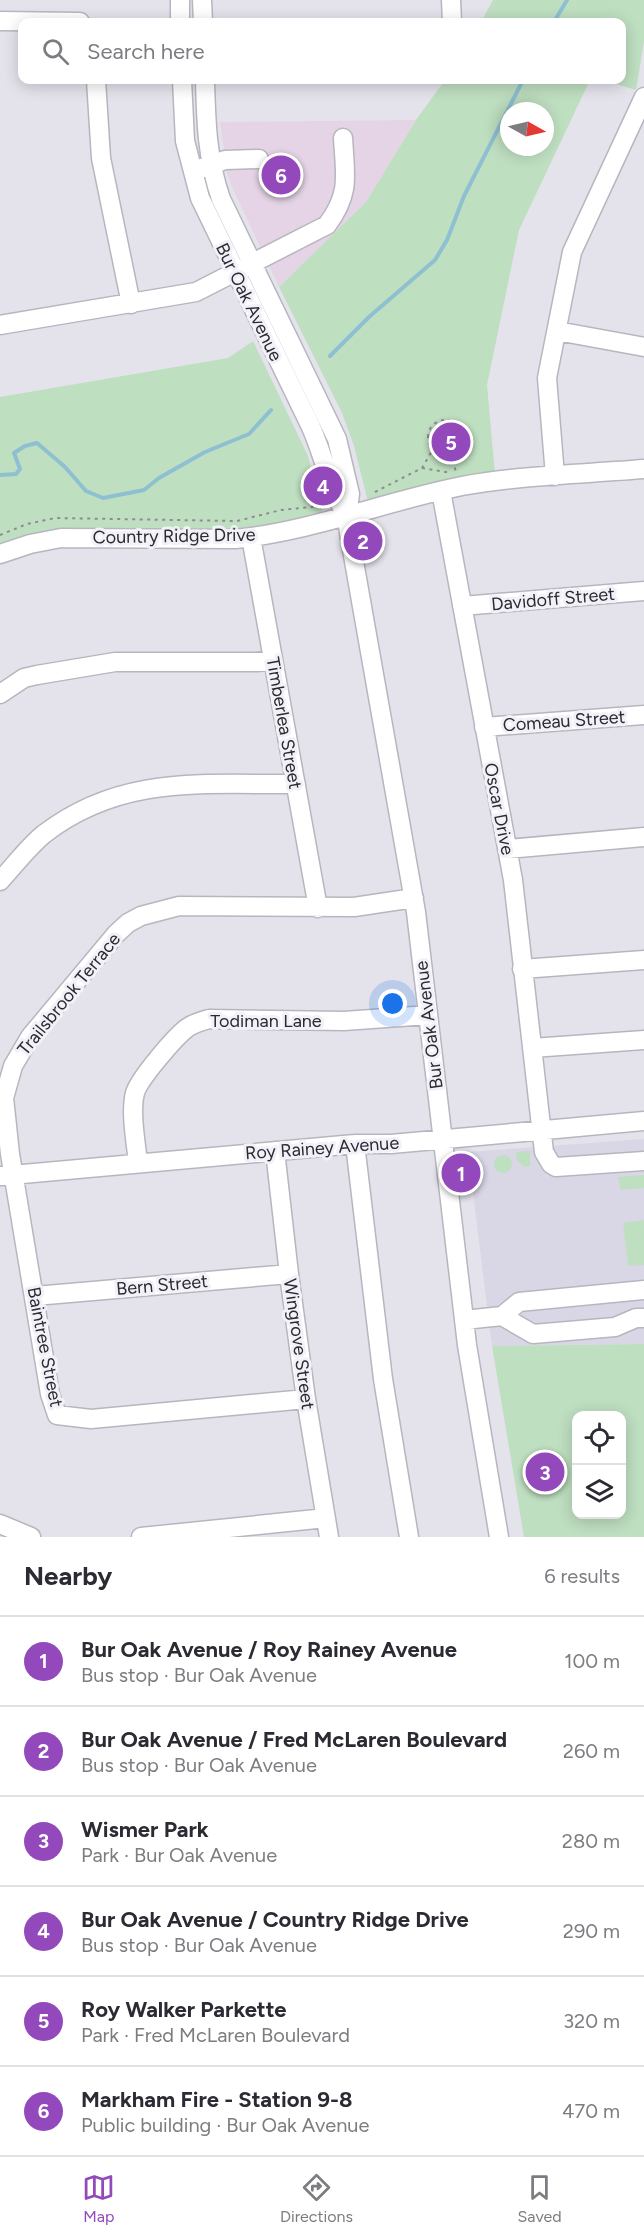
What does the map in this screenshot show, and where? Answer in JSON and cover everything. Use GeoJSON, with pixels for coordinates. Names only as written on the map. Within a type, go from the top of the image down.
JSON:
{"type":"FeatureCollection","features":[{"type":"Feature","properties":{"kind":"street"},"geometry":{"type":"LineString","coordinates":[[180,0],[180,18]]}},
{"type":"Feature","properties":{"kind":"street"},"geometry":{"type":"LineString","coordinates":[[202,0],[203,18]]}},
{"type":"Feature","properties":{"kind":"street"},"geometry":{"type":"LineString","coordinates":[[451,0],[452,18]]}},
{"type":"Feature","properties":{"kind":"street"},"geometry":{"type":"LineString","coordinates":[[0,21],[18,21]]}},
{"type":"Feature","properties":{"kind":"street"},"geometry":{"type":"LineString","coordinates":[[96,84],[101,159],[131,304]]}},
{"type":"Feature","properties":{"kind":"street","name":"Bur Oak Avenue"},"geometry":{"type":"LineString","coordinates":[[182,84],[184,134],[200,198],[314,434],[325,460],[336,498],[347,516]]}},
{"type":"Feature","properties":{"kind":"street","name":"Bur Oak Avenue"},"geometry":{"type":"LineString","coordinates":[[204,84],[206,131],[211,165],[221,199],[337,439],[350,494],[347,516],[414,898],[464,1320],[499,1537]]}},
{"type":"Feature","properties":{"kind":"street"},"geometry":{"type":"LineString","coordinates":[[555,476],[547,385],[548,370],[573,252],[637,128],[644,97]]}},
{"type":"Feature","properties":{"kind":"street"},"geometry":{"type":"LineString","coordinates":[[1,323],[196,292],[327,225],[339,209],[346,186],[343,138]]}},
{"type":"Feature","properties":{"kind":"street"},"geometry":{"type":"LineString","coordinates":[[192,171],[225,160],[259,159]]}},
{"type":"Feature","properties":{"kind":"street"},"geometry":{"type":"LineString","coordinates":[[557,331],[644,347]]}},
{"type":"Feature","properties":{"kind":"street","name":"Country Ridge Drive"},"geometry":{"type":"LineString","coordinates":[[0,554],[30,544],[61,538],[236,539],[347,516],[481,483],[644,469]]}},
{"type":"Feature","properties":{"kind":"street","name":"Oscar Drive"},"geometry":{"type":"LineString","coordinates":[[441,491],[513,880],[544,1152],[551,1164],[556,1167],[644,1161]]}},
{"type":"Feature","properties":{"kind":"street","name":"Timberlea Street"},"geometry":{"type":"LineString","coordinates":[[250,537],[318,908]]}},
{"type":"Feature","properties":{"kind":"street","name":"Davidoff Street"},"geometry":{"type":"LineString","coordinates":[[462,606],[644,591]]}},
{"type":"Feature","properties":{"kind":"street"},"geometry":{"type":"LineString","coordinates":[[0,694],[24,678],[115,662],[273,660]]}},
{"type":"Feature","properties":{"kind":"street","name":"Comeau Street"},"geometry":{"type":"LineString","coordinates":[[484,727],[644,715]]}},
{"type":"Feature","properties":{"kind":"street"},"geometry":{"type":"LineString","coordinates":[[0,881],[44,835],[82,810],[123,794],[168,785],[296,784]]}},
{"type":"Feature","properties":{"kind":"street"},"geometry":{"type":"LineString","coordinates":[[507,849],[644,837]]}},
{"type":"Feature","properties":{"kind":"street","name":"Trailsbrook Terrace"},"geometry":{"type":"LineString","coordinates":[[7,1175],[4,1110],[7,1084],[13,1066],[30,1037],[122,929],[141,916],[178,906],[354,907],[414,898]]}},
{"type":"Feature","properties":{"kind":"street"},"geometry":{"type":"LineString","coordinates":[[522,969],[644,960]]}},
{"type":"Feature","properties":{"kind":"street","name":"Todiman Lane"},"geometry":{"type":"LineString","coordinates":[[138,1163],[135,1093],[146,1075],[177,1038],[193,1024],[209,1019],[344,1021],[428,1015]]}},
{"type":"Feature","properties":{"kind":"street"},"geometry":{"type":"LineString","coordinates":[[532,1048],[644,1040]]}},
{"type":"Feature","properties":{"kind":"street","name":"Roy Rainey Avenue"},"geometry":{"type":"LineString","coordinates":[[7,1175],[644,1121]]}},
{"type":"Feature","properties":{"kind":"street"},"geometry":{"type":"LineString","coordinates":[[355,1144],[383,1379],[409,1537]]}},
{"type":"Feature","properties":{"kind":"street","name":"Wingrove Street"},"geometry":{"type":"LineString","coordinates":[[275,1151],[306,1399],[329,1537]]}},
{"type":"Feature","properties":{"kind":"street","name":"Baintree Street"},"geometry":{"type":"LineString","coordinates":[[7,1175],[35,1296],[50,1394],[57,1415],[91,1419],[306,1399]]}},
{"type":"Feature","properties":{"kind":"street","name":"Bern Street"},"geometry":{"type":"LineString","coordinates":[[35,1296],[289,1274]]}},
{"type":"Feature","properties":{"kind":"street"},"geometry":{"type":"LineString","coordinates":[[464,1320],[502,1316],[519,1302],[639,1291],[640,1318],[615,1327],[532,1334],[502,1316]]}},
{"type":"Feature","properties":{"kind":"street"},"geometry":{"type":"LineString","coordinates":[[141,1537],[326,1518]]}},
{"type":"Feature","properties":{"kind":"street"},"geometry":{"type":"LineString","coordinates":[[0,1524],[31,1537]]}},
{"type":"Feature","properties":{"kind":"path"},"geometry":{"type":"LineString","coordinates":[[446,419],[457,424],[462,434],[460,445],[451,453],[442,453],[433,449],[429,432],[435,423],[446,419]]}},
{"type":"Feature","properties":{"kind":"path"},"geometry":{"type":"LineString","coordinates":[[374,493],[422,468],[433,449]]}},
{"type":"Feature","properties":{"kind":"path"},"geometry":{"type":"LineString","coordinates":[[422,468],[457,476],[451,453]]}},
{"type":"Feature","properties":{"kind":"path"},"geometry":{"type":"LineString","coordinates":[[0,535],[27,524],[55,518],[237,521],[281,510],[322,506]]}},
{"type":"Feature","properties":{"kind":"shaded area"},"geometry":{"type":"Polygon","coordinates":[[[416,120],[366,202],[279,287],[232,187],[227,173],[220,122],[416,120]]]}},
{"type":"Feature","properties":{"kind":"shaded area"},"geometry":{"type":"Polygon","coordinates":[[[644,1139],[644,1344],[492,1346],[468,1152],[644,1139]]]}},
{"type":"Feature","properties":{"kind":"green space"},"geometry":{"type":"Polygon","coordinates":[[[493,0],[644,0],[644,42],[636,90],[616,84],[626,84],[626,18],[483,18],[493,0]]]}},
{"type":"Feature","properties":{"kind":"green space"},"geometry":{"type":"Polygon","coordinates":[[[442,84],[588,84],[519,230],[487,385],[495,474],[368,502],[354,446],[342,413],[279,287],[366,202],[416,120],[442,84]]]}},
{"type":"Feature","properties":{"kind":"green space"},"geometry":{"type":"Polygon","coordinates":[[[253,341],[308,456],[323,514],[247,530],[0,547],[0,397],[228,358],[253,341]]]}},
{"type":"Feature","properties":{"kind":"green space"},"geometry":{"type":"Polygon","coordinates":[[[530,1151],[530,1166],[524,1167],[517,1160],[516,1152],[530,1151]]]}},
{"type":"Feature","properties":{"kind":"green space"},"geometry":{"type":"Polygon","coordinates":[[[499,1155],[507,1155],[512,1160],[510,1171],[499,1173],[494,1168],[494,1160],[499,1155]]]}},
{"type":"Feature","properties":{"kind":"green space"},"geometry":{"type":"Polygon","coordinates":[[[644,1175],[644,1188],[621,1190],[618,1177],[644,1175]]]}},
{"type":"Feature","properties":{"kind":"green space"},"geometry":{"type":"Polygon","coordinates":[[[644,1220],[644,1265],[628,1266],[623,1223],[644,1220]]]}},
{"type":"Feature","properties":{"kind":"green space"},"geometry":{"type":"Polygon","coordinates":[[[644,1344],[644,1537],[524,1537],[492,1346],[644,1344]]]}},
{"type":"Feature","properties":{"kind":"waterway"},"geometry":{"type":"LineString","coordinates":[[556,18],[567,0]]}},
{"type":"Feature","properties":{"kind":"waterway"},"geometry":{"type":"LineString","coordinates":[[330,356],[369,317],[435,260],[447,240],[464,196],[521,84]]}},
{"type":"Feature","properties":{"kind":"waterway"},"geometry":{"type":"LineString","coordinates":[[0,475],[16,474],[20,469],[14,453],[25,446],[37,443],[65,467],[86,491],[103,498],[144,490],[159,478],[205,452],[249,434],[271,410]]}},
{"type":"Feature","properties":{"kind":"place","name":"Markham Fire - Station 9-8"},"geometry":{"type":"Point","coordinates":[281,175]}},
{"type":"Feature","properties":{"kind":"place","name":"Roy Walker Parkette"},"geometry":{"type":"Point","coordinates":[451,442]}},
{"type":"Feature","properties":{"kind":"place","name":"Bur Oak Avenue / Country Ridge Drive"},"geometry":{"type":"Point","coordinates":[323,486]}},
{"type":"Feature","properties":{"kind":"place","name":"Bur Oak Avenue / Fred McLaren Boulevard"},"geometry":{"type":"Point","coordinates":[363,541]}},
{"type":"Feature","properties":{"kind":"place","name":"Bur Oak Avenue / Roy Rainey Avenue"},"geometry":{"type":"Point","coordinates":[461,1173]}},
{"type":"Feature","properties":{"kind":"place","name":"Wismer Park"},"geometry":{"type":"Point","coordinates":[545,1472]}}]}
